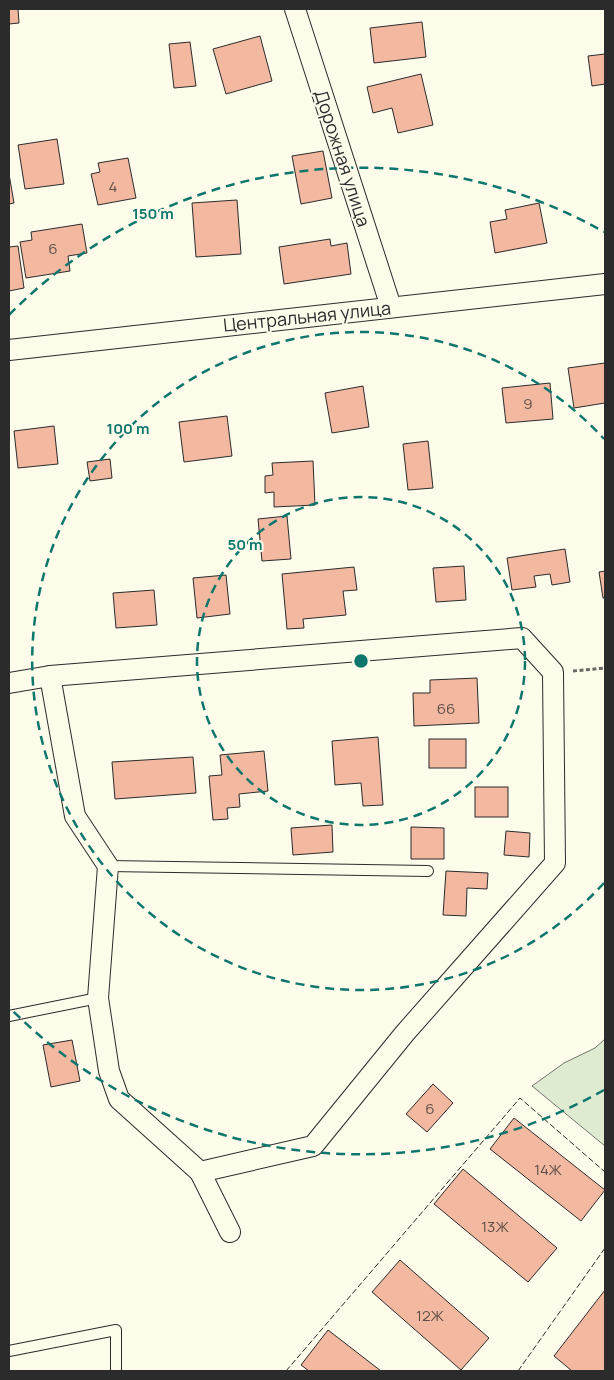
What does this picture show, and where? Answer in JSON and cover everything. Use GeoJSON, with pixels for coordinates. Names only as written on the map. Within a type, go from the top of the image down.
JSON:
{"type":"FeatureCollection","features":[{"type":"Feature","properties":{"kind":"street","name":"Дорожная улица"},"geometry":{"type":"LineString","coordinates":[[296,9],[391,307]]}},
{"type":"Feature","properties":{"kind":"street","name":"Центральная улица"},"geometry":{"type":"LineString","coordinates":[[9,350],[605,284]]}},
{"type":"Feature","properties":{"kind":"street"},"geometry":{"type":"LineString","coordinates":[[9,683],[50,676],[522,638],[553,672],[555,863],[405,1033],[312,1146],[200,1172]]}},
{"type":"Feature","properties":{"kind":"street"},"geometry":{"type":"LineString","coordinates":[[50,676],[75,816],[108,866],[98,998],[109,1071],[119,1099],[200,1172],[230,1232]]}},
{"type":"Feature","properties":{"kind":"lane"},"geometry":{"type":"LineString","coordinates":[[108,866],[428,871]]}},
{"type":"Feature","properties":{"kind":"lane"},"geometry":{"type":"LineString","coordinates":[[9,1016],[98,998]]}},
{"type":"Feature","properties":{"kind":"lane"},"geometry":{"type":"LineString","coordinates":[[9,1351],[116,1330],[116,1371]]}},
{"type":"Feature","properties":{"kind":"path"},"geometry":{"type":"LineString","coordinates":[[553,672],[605,668]]}},
{"type":"Feature","properties":{"kind":"green space"},"geometry":{"type":"Polygon","coordinates":[[[605,1039],[605,1146],[532,1086],[564,1063],[595,1048],[605,1039]]]}},
{"type":"Feature","properties":{"kind":"building"},"geometry":{"type":"Polygon","coordinates":[[[9,9],[18,9],[19,23],[9,24],[9,9]]]}},
{"type":"Feature","properties":{"kind":"building"},"geometry":{"type":"Polygon","coordinates":[[[422,22],[426,57],[374,63],[370,28],[422,22]]]}},
{"type":"Feature","properties":{"kind":"building"},"geometry":{"type":"Polygon","coordinates":[[[260,36],[272,81],[226,94],[213,49],[260,36]]]}},
{"type":"Feature","properties":{"kind":"building"},"geometry":{"type":"Polygon","coordinates":[[[190,42],[196,86],[174,88],[169,44],[190,42]]]}},
{"type":"Feature","properties":{"kind":"building"},"geometry":{"type":"Polygon","coordinates":[[[605,54],[605,84],[592,86],[588,56],[605,54]]]}},
{"type":"Feature","properties":{"kind":"building"},"geometry":{"type":"Polygon","coordinates":[[[421,74],[433,125],[398,133],[392,108],[373,113],[367,87],[421,74]]]}},
{"type":"Feature","properties":{"kind":"building"},"geometry":{"type":"Polygon","coordinates":[[[57,139],[64,184],[25,189],[18,145],[57,139]]]}},
{"type":"Feature","properties":{"kind":"building"},"geometry":{"type":"Polygon","coordinates":[[[323,151],[332,198],[301,204],[292,156],[323,151]]]}},
{"type":"Feature","properties":{"kind":"building"},"geometry":{"type":"Polygon","coordinates":[[[128,158],[136,198],[98,205],[91,174],[100,172],[98,163],[128,158]]]}},
{"type":"Feature","properties":{"kind":"building"},"geometry":{"type":"Polygon","coordinates":[[[9,174],[14,203],[9,204],[9,174]]]}},
{"type":"Feature","properties":{"kind":"building"},"geometry":{"type":"Polygon","coordinates":[[[237,200],[241,254],[196,257],[192,203],[237,200]]]}},
{"type":"Feature","properties":{"kind":"building"},"geometry":{"type":"Polygon","coordinates":[[[539,203],[547,243],[495,253],[490,222],[507,219],[505,210],[539,203]]]}},
{"type":"Feature","properties":{"kind":"building"},"geometry":{"type":"Polygon","coordinates":[[[82,224],[87,253],[68,256],[70,271],[26,278],[20,242],[32,240],[31,232],[82,224]]]}},
{"type":"Feature","properties":{"kind":"building"},"geometry":{"type":"Polygon","coordinates":[[[330,239],[331,246],[347,243],[351,274],[284,284],[279,247],[330,239]]]}},
{"type":"Feature","properties":{"kind":"building"},"geometry":{"type":"Polygon","coordinates":[[[18,246],[24,288],[9,291],[9,247],[18,246]]]}},
{"type":"Feature","properties":{"kind":"building"},"geometry":{"type":"Polygon","coordinates":[[[605,363],[605,403],[574,408],[568,368],[605,363]]]}},
{"type":"Feature","properties":{"kind":"building"},"geometry":{"type":"Polygon","coordinates":[[[550,383],[553,419],[506,423],[502,388],[550,383]]]}},
{"type":"Feature","properties":{"kind":"building"},"geometry":{"type":"Polygon","coordinates":[[[363,386],[369,427],[332,433],[325,393],[363,386]]]}},
{"type":"Feature","properties":{"kind":"building"},"geometry":{"type":"Polygon","coordinates":[[[227,416],[232,456],[184,462],[179,422],[227,416]]]}},
{"type":"Feature","properties":{"kind":"building"},"geometry":{"type":"Polygon","coordinates":[[[54,426],[58,464],[18,468],[14,431],[54,426]]]}},
{"type":"Feature","properties":{"kind":"building"},"geometry":{"type":"Polygon","coordinates":[[[428,441],[433,488],[408,490],[403,444],[428,441]]]}},
{"type":"Feature","properties":{"kind":"building"},"geometry":{"type":"Polygon","coordinates":[[[110,459],[112,478],[90,481],[87,462],[110,459]]]}},
{"type":"Feature","properties":{"kind":"building"},"geometry":{"type":"Polygon","coordinates":[[[313,461],[315,505],[274,507],[274,492],[265,493],[265,476],[273,475],[272,463],[313,461]]]}},
{"type":"Feature","properties":{"kind":"building"},"geometry":{"type":"Polygon","coordinates":[[[287,516],[291,559],[262,561],[258,519],[287,516]]]}},
{"type":"Feature","properties":{"kind":"building"},"geometry":{"type":"Polygon","coordinates":[[[565,549],[570,582],[552,585],[550,574],[534,576],[536,587],[512,590],[507,558],[565,549]]]}},
{"type":"Feature","properties":{"kind":"building"},"geometry":{"type":"Polygon","coordinates":[[[464,566],[466,600],[436,602],[433,568],[464,566]]]}},
{"type":"Feature","properties":{"kind":"building"},"geometry":{"type":"Polygon","coordinates":[[[354,567],[357,590],[343,591],[346,615],[303,619],[304,628],[287,629],[282,574],[354,567]]]}},
{"type":"Feature","properties":{"kind":"building"},"geometry":{"type":"Polygon","coordinates":[[[605,571],[605,598],[603,598],[599,572],[605,571]]]}},
{"type":"Feature","properties":{"kind":"building"},"geometry":{"type":"Polygon","coordinates":[[[226,575],[230,614],[197,618],[193,578],[226,575]]]}},
{"type":"Feature","properties":{"kind":"building"},"geometry":{"type":"Polygon","coordinates":[[[154,590],[157,625],[116,628],[113,593],[154,590]]]}},
{"type":"Feature","properties":{"kind":"building"},"geometry":{"type":"Polygon","coordinates":[[[477,678],[479,723],[414,726],[413,693],[430,693],[430,680],[477,678]]]}},
{"type":"Feature","properties":{"kind":"building"},"geometry":{"type":"Polygon","coordinates":[[[378,737],[383,805],[363,806],[361,783],[335,785],[332,741],[378,737]]]}},
{"type":"Feature","properties":{"kind":"building"},"geometry":{"type":"Polygon","coordinates":[[[429,739],[466,739],[466,768],[429,768],[429,739]]]}},
{"type":"Feature","properties":{"kind":"building"},"geometry":{"type":"Polygon","coordinates":[[[264,751],[268,791],[239,794],[240,807],[227,808],[228,819],[213,820],[209,776],[222,775],[220,755],[264,751]]]}},
{"type":"Feature","properties":{"kind":"building"},"geometry":{"type":"Polygon","coordinates":[[[193,757],[196,793],[115,799],[112,762],[193,757]]]}},
{"type":"Feature","properties":{"kind":"building"},"geometry":{"type":"Polygon","coordinates":[[[475,787],[508,787],[508,817],[475,817],[475,787]]]}},
{"type":"Feature","properties":{"kind":"building"},"geometry":{"type":"Polygon","coordinates":[[[332,825],[333,852],[293,855],[291,828],[332,825]]]}},
{"type":"Feature","properties":{"kind":"building"},"geometry":{"type":"Polygon","coordinates":[[[411,827],[444,828],[444,859],[411,859],[411,827]]]}},
{"type":"Feature","properties":{"kind":"building"},"geometry":{"type":"Polygon","coordinates":[[[506,831],[530,833],[529,857],[504,855],[506,831]]]}},
{"type":"Feature","properties":{"kind":"building"},"geometry":{"type":"Polygon","coordinates":[[[446,871],[488,873],[487,889],[467,888],[466,916],[443,915],[446,871]]]}},
{"type":"Feature","properties":{"kind":"building"},"geometry":{"type":"Polygon","coordinates":[[[72,1040],[80,1081],[51,1087],[43,1045],[72,1040]]]}},
{"type":"Feature","properties":{"kind":"building"},"geometry":{"type":"Polygon","coordinates":[[[433,1084],[453,1103],[427,1132],[406,1114],[433,1084]]]}},
{"type":"Feature","properties":{"kind":"building"},"geometry":{"type":"Polygon","coordinates":[[[514,1118],[605,1190],[581,1221],[490,1149],[514,1118]]]}},
{"type":"Feature","properties":{"kind":"building"},"geometry":{"type":"Polygon","coordinates":[[[463,1169],[557,1248],[528,1282],[434,1204],[463,1169]]]}},
{"type":"Feature","properties":{"kind":"building"},"geometry":{"type":"Polygon","coordinates":[[[400,1260],[489,1338],[461,1370],[372,1292],[400,1260]]]}},
{"type":"Feature","properties":{"kind":"building"},"geometry":{"type":"Polygon","coordinates":[[[605,1290],[605,1371],[572,1371],[554,1356],[605,1290]]]}},
{"type":"Feature","properties":{"kind":"building"},"geometry":{"type":"Polygon","coordinates":[[[328,1330],[381,1371],[309,1371],[301,1365],[328,1330]]]}},
{"type":"Feature","properties":{"kind":"fence"},"geometry":{"type":"LineString","coordinates":[[286,1371],[520,1098],[605,1172]]}},
{"type":"Feature","properties":{"kind":"fence"},"geometry":{"type":"LineString","coordinates":[[518,1371],[605,1248]]}}]}
